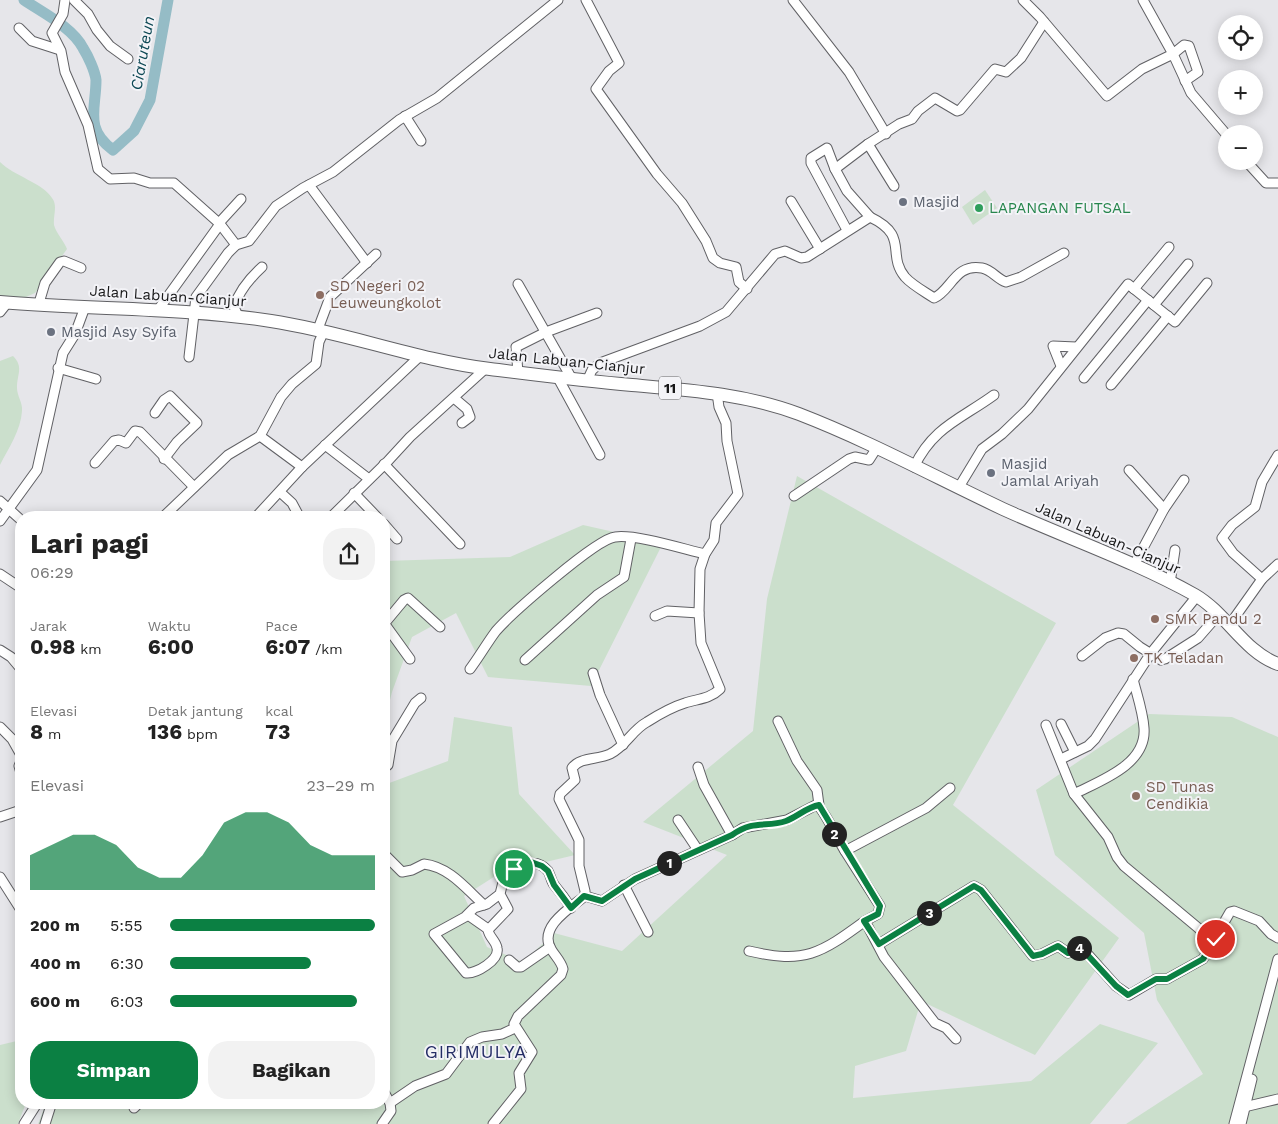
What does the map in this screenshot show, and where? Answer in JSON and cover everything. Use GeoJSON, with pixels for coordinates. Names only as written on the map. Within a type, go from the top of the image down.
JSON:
{"type":"FeatureCollection","features":[{"type":"Feature","properties":{"kind":"highway","name":"Jalan Labuan-Cianjur"},"geometry":{"type":"LineString","coordinates":[[3,306],[39,303],[238,316],[419,357],[485,369],[717,393],[765,402],[795,412],[1002,508],[1134,565],[1196,596],[1219,614],[1268,661],[1278,664]]}},
{"type":"Feature","properties":{"kind":"street"},"geometry":{"type":"LineString","coordinates":[[65,0],[62,17],[53,30],[53,38],[60,50],[65,72],[88,125],[96,162],[102,175],[110,179],[134,178],[150,183],[174,183],[220,224],[236,245]]}},
{"type":"Feature","properties":{"kind":"street"},"geometry":{"type":"LineString","coordinates":[[74,0],[88,14],[97,30],[110,46],[128,59]]}},
{"type":"Feature","properties":{"kind":"street"},"geometry":{"type":"LineString","coordinates":[[189,356],[196,297],[236,245],[249,241],[276,206],[333,172],[404,116],[438,98],[558,0]]}},
{"type":"Feature","properties":{"kind":"street"},"geometry":{"type":"LineString","coordinates":[[586,0],[619,63],[609,71],[596,89],[657,174],[682,203],[706,241],[712,258],[720,263],[736,267],[740,282],[746,289]]}},
{"type":"Feature","properties":{"kind":"street"},"geometry":{"type":"LineString","coordinates":[[794,0],[849,72],[886,134]]}},
{"type":"Feature","properties":{"kind":"street"},"geometry":{"type":"LineString","coordinates":[[1023,0],[1107,96],[1142,69],[1173,54],[1184,45],[1189,46],[1198,72],[1185,81]]}},
{"type":"Feature","properties":{"kind":"street"},"geometry":{"type":"LineString","coordinates":[[1143,0],[1192,93],[1219,125]]}},
{"type":"Feature","properties":{"kind":"street"},"geometry":{"type":"LineString","coordinates":[[835,169],[868,144],[899,124],[912,119],[918,111],[935,98],[957,111],[960,110],[995,69],[1006,72],[1021,58],[1044,22]]}},
{"type":"Feature","properties":{"kind":"street"},"geometry":{"type":"LineString","coordinates":[[19,28],[32,41],[60,50]]}},
{"type":"Feature","properties":{"kind":"street"},"geometry":{"type":"LineString","coordinates":[[404,116],[421,141]]}},
{"type":"Feature","properties":{"kind":"street"},"geometry":{"type":"LineString","coordinates":[[868,144],[894,186]]}},
{"type":"Feature","properties":{"kind":"street"},"geometry":{"type":"LineString","coordinates":[[847,230],[811,163],[811,158],[827,148],[835,169],[847,191],[870,217],[881,221],[893,235],[900,267],[906,277],[934,298],[939,296],[957,274],[970,268],[985,269],[1006,282],[1021,277],[1064,253]]}},
{"type":"Feature","properties":{"kind":"street"},"geometry":{"type":"LineString","coordinates":[[1255,170],[1266,182],[1278,183]]}},
{"type":"Feature","properties":{"kind":"street"},"geometry":{"type":"LineString","coordinates":[[309,185],[367,263]]}},
{"type":"Feature","properties":{"kind":"street"},"geometry":{"type":"LineString","coordinates":[[158,310],[220,224],[241,200]]}},
{"type":"Feature","properties":{"kind":"street"},"geometry":{"type":"LineString","coordinates":[[791,201],[820,249]]}},
{"type":"Feature","properties":{"kind":"street"},"geometry":{"type":"LineString","coordinates":[[587,381],[592,370],[600,363],[700,326],[726,312],[761,269],[779,252],[785,251],[801,258],[807,257],[870,217]]}},
{"type":"Feature","properties":{"kind":"street"},"geometry":{"type":"LineString","coordinates":[[1134,289],[1169,247]]}},
{"type":"Feature","properties":{"kind":"street"},"geometry":{"type":"LineString","coordinates":[[169,511],[228,455],[260,436],[292,384],[316,364],[320,334],[330,297],[376,254]]}},
{"type":"Feature","properties":{"kind":"street"},"geometry":{"type":"LineString","coordinates":[[39,303],[45,283],[60,262],[64,261],[81,268]]}},
{"type":"Feature","properties":{"kind":"street"},"geometry":{"type":"LineString","coordinates":[[1084,378],[1188,264]]}},
{"type":"Feature","properties":{"kind":"street"},"geometry":{"type":"LineString","coordinates":[[238,316],[234,306],[236,300],[252,277],[262,267]]}},
{"type":"Feature","properties":{"kind":"street"},"geometry":{"type":"LineString","coordinates":[[959,487],[982,449],[1002,434],[1028,409],[1128,284],[1175,322],[1207,283]]}},
{"type":"Feature","properties":{"kind":"street"},"geometry":{"type":"LineString","coordinates":[[518,284],[572,379]]}},
{"type":"Feature","properties":{"kind":"street"},"geometry":{"type":"LineString","coordinates":[[0,521],[37,470],[58,368],[63,352],[74,334],[85,307]]}},
{"type":"Feature","properties":{"kind":"street"},"geometry":{"type":"LineString","coordinates":[[518,373],[516,347],[546,332],[597,312]]}},
{"type":"Feature","properties":{"kind":"street"},"geometry":{"type":"LineString","coordinates":[[1111,386],[1168,316]]}},
{"type":"Feature","properties":{"kind":"street"},"geometry":{"type":"LineString","coordinates":[[1061,366],[1053,346],[1076,347]]}},
{"type":"Feature","properties":{"kind":"street"},"geometry":{"type":"LineString","coordinates":[[262,511],[302,467],[419,357]]}},
{"type":"Feature","properties":{"kind":"street"},"geometry":{"type":"LineString","coordinates":[[58,368],[96,379]]}},
{"type":"Feature","properties":{"kind":"street"},"geometry":{"type":"LineString","coordinates":[[337,511],[410,437],[485,369]]}},
{"type":"Feature","properties":{"kind":"street"},"geometry":{"type":"LineString","coordinates":[[558,378],[600,455]]}},
{"type":"Feature","properties":{"kind":"street"},"geometry":{"type":"LineString","coordinates":[[493,1124],[518,1096],[521,1089],[519,1073],[532,1052],[514,1028],[514,1024],[518,1016],[561,975],[562,965],[550,947],[549,931],[554,922],[584,896],[585,891],[579,866],[579,840],[559,796],[574,782],[572,771],[574,765],[584,760],[601,758],[623,745],[644,723],[684,703],[700,700],[720,690],[703,650],[699,613],[700,569],[705,554],[714,540],[716,523],[738,494],[727,444],[726,423],[719,407],[717,393]]}},
{"type":"Feature","properties":{"kind":"street"},"geometry":{"type":"LineString","coordinates":[[914,467],[922,449],[938,434],[956,418],[994,395]]}},
{"type":"Feature","properties":{"kind":"street"},"geometry":{"type":"LineString","coordinates":[[155,413],[164,400],[170,396],[197,424],[177,442],[164,459]]}},
{"type":"Feature","properties":{"kind":"street"},"geometry":{"type":"LineString","coordinates":[[454,398],[467,409],[470,417],[462,423]]}},
{"type":"Feature","properties":{"kind":"street"},"geometry":{"type":"LineString","coordinates":[[95,463],[114,441],[119,440],[126,443],[135,431],[140,432],[164,459],[194,487]]}},
{"type":"Feature","properties":{"kind":"street"},"geometry":{"type":"LineString","coordinates":[[260,436],[302,467]]}},
{"type":"Feature","properties":{"kind":"street"},"geometry":{"type":"LineString","coordinates":[[325,445],[369,479]]}},
{"type":"Feature","properties":{"kind":"street"},"geometry":{"type":"LineString","coordinates":[[794,496],[849,459],[855,457],[869,460],[876,449]]}},
{"type":"Feature","properties":{"kind":"street"},"geometry":{"type":"LineString","coordinates":[[1262,579],[1233,553],[1222,538],[1232,525],[1255,507],[1262,482],[1278,455]]}},
{"type":"Feature","properties":{"kind":"street"},"geometry":{"type":"LineString","coordinates":[[384,464],[460,544]]}},
{"type":"Feature","properties":{"kind":"street"},"geometry":{"type":"LineString","coordinates":[[1129,470],[1164,509]]}},
{"type":"Feature","properties":{"kind":"street"},"geometry":{"type":"LineString","coordinates":[[1134,565],[1164,509],[1184,480]]}},
{"type":"Feature","properties":{"kind":"street"},"geometry":{"type":"LineString","coordinates":[[280,492],[292,503],[296,511]]}},
{"type":"Feature","properties":{"kind":"street"},"geometry":{"type":"LineString","coordinates":[[354,493],[371,511]]}},
{"type":"Feature","properties":{"kind":"street"},"geometry":{"type":"LineString","coordinates":[[0,501],[15,514]]}},
{"type":"Feature","properties":{"kind":"street"},"geometry":{"type":"LineString","coordinates":[[390,531],[397,539]]}},
{"type":"Feature","properties":{"kind":"street"},"geometry":{"type":"LineString","coordinates":[[470,669],[495,633],[508,619],[567,568],[606,539],[617,536],[705,554]]}},
{"type":"Feature","properties":{"kind":"street"},"geometry":{"type":"LineString","coordinates":[[525,660],[597,595],[624,576],[631,539]]}},
{"type":"Feature","properties":{"kind":"street"},"geometry":{"type":"LineString","coordinates":[[1170,583],[1175,550]]}},
{"type":"Feature","properties":{"kind":"street"},"geometry":{"type":"LineString","coordinates":[[1230,624],[1262,579],[1278,564]]}},
{"type":"Feature","properties":{"kind":"street"},"geometry":{"type":"LineString","coordinates":[[0,574],[15,582]]}},
{"type":"Feature","properties":{"kind":"street"},"geometry":{"type":"LineString","coordinates":[[1061,759],[1088,746],[1095,739],[1151,653],[1196,596]]}},
{"type":"Feature","properties":{"kind":"street"},"geometry":{"type":"LineString","coordinates":[[390,617],[404,600],[408,598],[440,627]]}},
{"type":"Feature","properties":{"kind":"street"},"geometry":{"type":"LineString","coordinates":[[655,616],[667,611],[699,613]]}},
{"type":"Feature","properties":{"kind":"street"},"geometry":{"type":"LineString","coordinates":[[1082,656],[1105,638],[1118,633],[1124,634],[1162,660],[1198,638],[1219,614]]}},
{"type":"Feature","properties":{"kind":"street"},"geometry":{"type":"LineString","coordinates":[[390,632],[410,659]]}},
{"type":"Feature","properties":{"kind":"street"},"geometry":{"type":"LineString","coordinates":[[0,650],[15,662]]}},
{"type":"Feature","properties":{"kind":"street"},"geometry":{"type":"LineString","coordinates":[[593,673],[600,695],[623,745]]}},
{"type":"Feature","properties":{"kind":"street"},"geometry":{"type":"LineString","coordinates":[[1074,794],[1117,772],[1130,761],[1139,749],[1144,728],[1133,679]]}},
{"type":"Feature","properties":{"kind":"street"},"geometry":{"type":"LineString","coordinates":[[390,753],[392,741],[398,730],[415,703],[421,698]]}},
{"type":"Feature","properties":{"kind":"street"},"geometry":{"type":"LineString","coordinates":[[749,951],[780,956],[809,956],[878,914],[880,906],[845,851],[819,805],[817,790],[797,761],[778,721]]}},
{"type":"Feature","properties":{"kind":"street"},"geometry":{"type":"LineString","coordinates":[[1061,724],[1075,752]]}},
{"type":"Feature","properties":{"kind":"street"},"geometry":{"type":"LineString","coordinates":[[1046,725],[1074,794],[1108,837],[1117,857],[1124,866],[1209,937],[1210,941],[1198,955]]}},
{"type":"Feature","properties":{"kind":"street"},"geometry":{"type":"LineString","coordinates":[[0,727],[15,744]]}},
{"type":"Feature","properties":{"kind":"street"},"geometry":{"type":"LineString","coordinates":[[698,768],[704,785],[732,835]]}},
{"type":"Feature","properties":{"kind":"street"},"geometry":{"type":"LineString","coordinates":[[845,851],[926,808],[950,788]]}},
{"type":"Feature","properties":{"kind":"street"},"geometry":{"type":"LineString","coordinates":[[584,896],[602,901],[624,884],[732,835],[743,828],[787,820],[819,805]]}},
{"type":"Feature","properties":{"kind":"street"},"geometry":{"type":"LineString","coordinates":[[0,817],[15,812]]}},
{"type":"Feature","properties":{"kind":"street"},"geometry":{"type":"LineString","coordinates":[[678,820],[698,850]]}},
{"type":"Feature","properties":{"kind":"street"},"geometry":{"type":"LineString","coordinates":[[390,860],[402,872],[412,870],[424,864],[450,874],[464,884],[484,905]]}},
{"type":"Feature","properties":{"kind":"street"},"geometry":{"type":"LineString","coordinates":[[468,915],[488,929],[489,935],[497,947],[497,954],[485,966],[472,973],[466,973],[434,934],[468,915],[474,908],[484,905],[500,894],[505,874],[526,864],[536,863],[548,871],[554,885],[571,908]]}},
{"type":"Feature","properties":{"kind":"street"},"geometry":{"type":"LineString","coordinates":[[0,877],[15,901]]}},
{"type":"Feature","properties":{"kind":"street"},"geometry":{"type":"LineString","coordinates":[[624,884],[648,932]]}},
{"type":"Feature","properties":{"kind":"street"},"geometry":{"type":"LineString","coordinates":[[879,944],[974,886],[981,890],[1033,956],[1058,946],[1068,953],[1082,949],[1116,986],[1128,995],[1156,979],[1167,979],[1203,959],[1230,912],[1234,911],[1259,921],[1271,934],[1278,938]]}},
{"type":"Feature","properties":{"kind":"street"},"geometry":{"type":"LineString","coordinates":[[488,929],[508,909],[500,894]]}},
{"type":"Feature","properties":{"kind":"street"},"geometry":{"type":"LineString","coordinates":[[864,921],[879,944],[884,956],[932,1020],[938,1026],[948,1030],[956,1039]]}},
{"type":"Feature","properties":{"kind":"street"},"geometry":{"type":"LineString","coordinates":[[509,960],[521,967],[550,947]]}},
{"type":"Feature","properties":{"kind":"street"},"geometry":{"type":"LineString","coordinates":[[1234,1124],[1260,1049],[1278,959]]}},
{"type":"Feature","properties":{"kind":"street"},"geometry":{"type":"LineString","coordinates":[[1241,1124],[1241,1108],[1258,1038],[1274,986]]}},
{"type":"Feature","properties":{"kind":"street"},"geometry":{"type":"LineString","coordinates":[[382,1124],[391,1113],[390,1103],[415,1086],[446,1074],[470,1042],[482,1037],[502,1034],[514,1028]]}},
{"type":"Feature","properties":{"kind":"street"},"geometry":{"type":"LineString","coordinates":[[1258,1038],[1260,1049]]}},
{"type":"Feature","properties":{"kind":"street"},"geometry":{"type":"LineString","coordinates":[[1241,1108],[1278,1099]]}},
{"type":"Feature","properties":{"kind":"street"},"geometry":{"type":"LineString","coordinates":[[24,1124],[34,1109]]}},
{"type":"Feature","properties":{"kind":"street"},"geometry":{"type":"LineString","coordinates":[[45,1124],[50,1109]]}},
{"type":"Feature","properties":{"kind":"green space"},"geometry":{"type":"Polygon","coordinates":[[[0,162],[42,188],[52,198],[55,207],[54,225],[67,249],[35,293],[19,300],[0,298],[0,162]]]}},
{"type":"Feature","properties":{"kind":"green space","name":"LAPANGAN FUTSAL"},"geometry":{"type":"Polygon","coordinates":[[[985,190],[997,208],[973,225],[962,207],[985,190]]]}},
{"type":"Feature","properties":{"kind":"green space"},"geometry":{"type":"Polygon","coordinates":[[[13,356],[19,367],[17,388],[22,411],[17,432],[0,465],[0,361],[13,356]]]}},
{"type":"Feature","properties":{"kind":"green space"},"geometry":{"type":"Polygon","coordinates":[[[797,476],[1056,623],[953,805],[1119,938],[1035,1055],[921,1001],[906,1051],[855,1066],[853,1098],[1031,1081],[1100,1024],[1158,1043],[1090,1124],[38,1124],[44,1109],[390,1109],[390,783],[448,761],[454,717],[512,727],[519,794],[575,855],[500,873],[464,896],[487,947],[523,962],[554,933],[622,951],[727,855],[643,822],[753,731],[767,599],[797,476]]]}},
{"type":"Feature","properties":{"kind":"green space"},"geometry":{"type":"Polygon","coordinates":[[[583,525],[663,543],[591,686],[488,677],[456,613],[412,637],[390,700],[390,630],[392,622],[390,618],[390,561],[510,557],[583,525]]]}},
{"type":"Feature","properties":{"kind":"green space"},"geometry":{"type":"Polygon","coordinates":[[[1149,714],[1232,717],[1278,737],[1278,1124],[1126,1124],[1203,1074],[1157,1000],[1144,933],[1055,855],[1036,790],[1149,714]]]}},
{"type":"Feature","properties":{"kind":"green space"},"geometry":{"type":"Polygon","coordinates":[[[15,1041],[15,1109],[24,1109],[18,1124],[0,1124],[0,1045],[15,1041]]]}},
{"type":"Feature","properties":{"kind":"waterway","name":"Ciaruteun"},"geometry":{"type":"LineString","coordinates":[[24,0],[65,27],[83,48],[96,80],[95,126],[98,134],[113,150],[134,131],[150,100],[168,0]]}},
{"type":"Feature","properties":{"kind":"place","name":"Masjid"},"geometry":{"type":"Point","coordinates":[903,202]}},
{"type":"Feature","properties":{"kind":"place","name":"LAPANGAN FUTSAL"},"geometry":{"type":"Point","coordinates":[979,208]}},
{"type":"Feature","properties":{"kind":"place","name":"SD Negeri 02 Leuweungkolot"},"geometry":{"type":"Point","coordinates":[320,295]}},
{"type":"Feature","properties":{"kind":"place","name":"Masjid Asy Syifa"},"geometry":{"type":"Point","coordinates":[51,332]}},
{"type":"Feature","properties":{"kind":"place","name":"Masjid Jamlal Ariyah"},"geometry":{"type":"Point","coordinates":[991,473]}},
{"type":"Feature","properties":{"kind":"place","name":"SMK Pandu 2"},"geometry":{"type":"Point","coordinates":[1155,619]}},
{"type":"Feature","properties":{"kind":"place","name":"TK Teladan"},"geometry":{"type":"Point","coordinates":[1134,658]}},
{"type":"Feature","properties":{"kind":"place","name":"SD Tunas Cendikia"},"geometry":{"type":"Point","coordinates":[1136,796]}},
{"type":"Feature","properties":{"kind":"district","name":"GIRIMULYA"},"geometry":{"type":"Point","coordinates":[476,1052]}},
{"type":"Feature","properties":{"kind":"route"},"geometry":{"type":"LineString","coordinates":[[514,869],[531,862],[542,866],[548,871],[554,885],[564,895],[571,908],[584,896],[602,901],[624,884],[732,835],[743,828],[762,823],[782,822],[819,805],[833,833],[880,906],[881,909],[878,914],[864,921],[879,944],[974,886],[981,890],[1016,937],[1033,956],[1058,946],[1068,953],[1079,948],[1082,949],[1116,986],[1128,995],[1156,979],[1172,977],[1189,965],[1203,959],[1216,939]]}}]}
